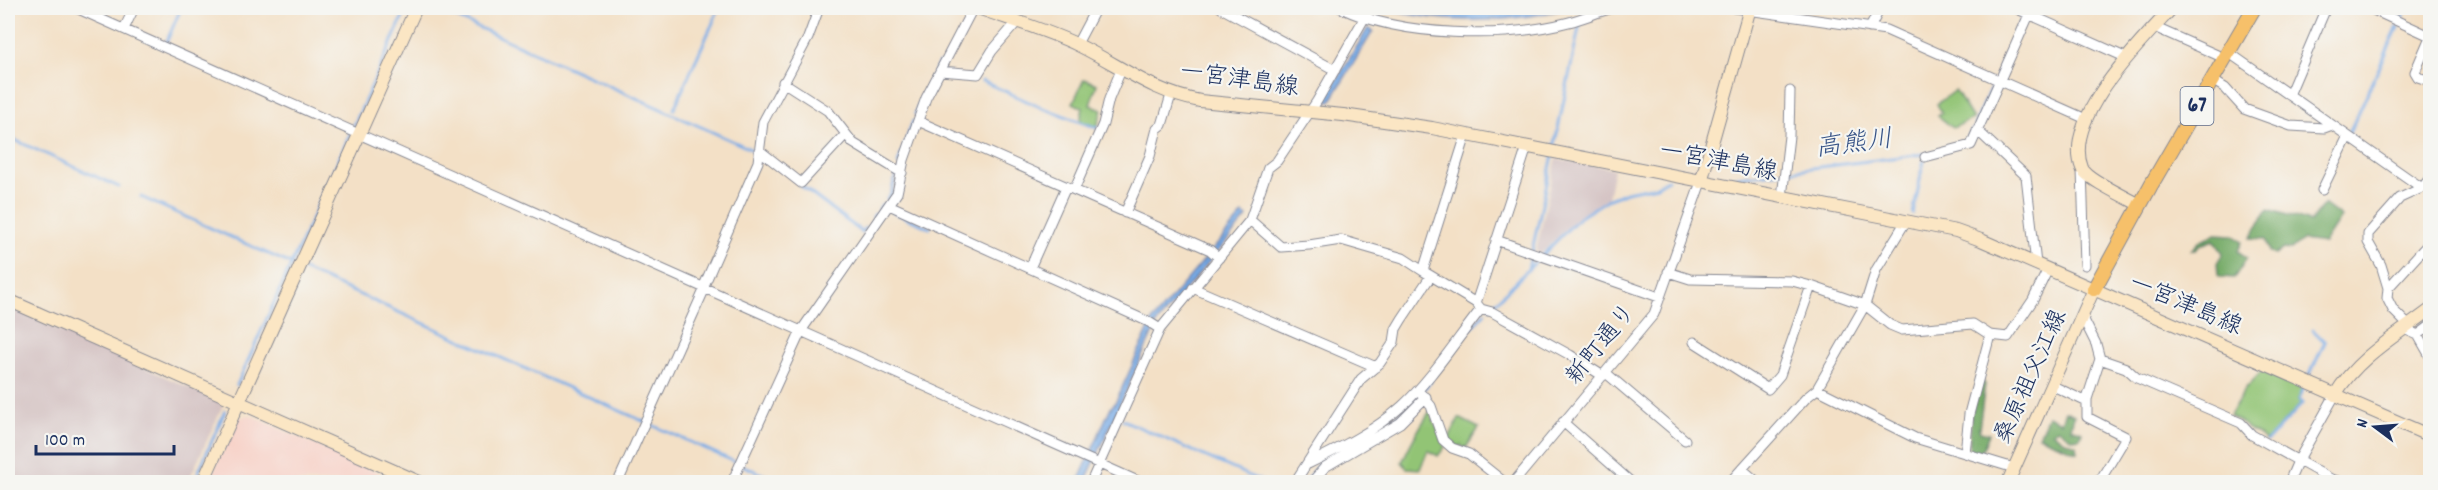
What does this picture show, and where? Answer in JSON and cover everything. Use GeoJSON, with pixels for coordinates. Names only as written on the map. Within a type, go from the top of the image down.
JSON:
{"type":"FeatureCollection","features":[{"type":"Feature","properties":{"kind":"main road"},"geometry":{"type":"LineString","coordinates":[[203,483],[416,8]]}},
{"type":"Feature","properties":{"kind":"main road","name":"一宮津島線"},"geometry":{"type":"LineString","coordinates":[[978,8],[1077,44],[1145,84],[1200,101],[1369,118],[1956,231],[2430,436]]}},
{"type":"Feature","properties":{"kind":"main road"},"geometry":{"type":"LineString","coordinates":[[2140,205],[2082,169],[2080,147],[2086,119],[2095,99],[2127,58],[2172,8]]}},
{"type":"Feature","properties":{"kind":"main road","name":"67"},"geometry":{"type":"LineString","coordinates":[[2094,289],[2254,8]]}},
{"type":"Feature","properties":{"kind":"main road"},"geometry":{"type":"LineString","coordinates":[[1701,182],[1750,9]]}},
{"type":"Feature","properties":{"kind":"main road","name":"桑原祖父江線"},"geometry":{"type":"LineString","coordinates":[[2008,483],[2094,289]]}},
{"type":"Feature","properties":{"kind":"main road"},"geometry":{"type":"LineString","coordinates":[[8,300],[419,483]]}},
{"type":"Feature","properties":{"kind":"main road"},"geometry":{"type":"LineString","coordinates":[[2335,394],[2346,377],[2360,363],[2410,330],[2430,310]]}},
{"type":"Feature","properties":{"kind":"street"},"geometry":{"type":"LineString","coordinates":[[76,8],[1140,483]]}},
{"type":"Feature","properties":{"kind":"street"},"geometry":{"type":"LineString","coordinates":[[124,29],[134,8]]}},
{"type":"Feature","properties":{"kind":"street"},"geometry":{"type":"LineString","coordinates":[[618,483],[758,162],[763,122],[808,38],[819,8]]}},
{"type":"Feature","properties":{"kind":"street"},"geometry":{"type":"LineString","coordinates":[[732,483],[801,331],[897,193],[918,121],[940,71],[973,8]]}},
{"type":"Feature","properties":{"kind":"street"},"geometry":{"type":"LineString","coordinates":[[1077,44],[1096,8]]}},
{"type":"Feature","properties":{"kind":"street"},"geometry":{"type":"LineString","coordinates":[[1221,8],[1335,70]]}},
{"type":"Feature","properties":{"kind":"street"},"geometry":{"type":"LineString","coordinates":[[1341,8],[1364,17],[1429,30],[1513,31],[1568,22],[1613,8]]}},
{"type":"Feature","properties":{"kind":"street"},"geometry":{"type":"LineString","coordinates":[[1091,483],[1094,462],[1155,326],[1193,288],[1215,255],[1250,220],[1268,168],[1277,161],[1310,112],[1370,8]]}},
{"type":"Feature","properties":{"kind":"street"},"geometry":{"type":"LineString","coordinates":[[1734,8],[1886,30],[2086,119]]}},
{"type":"Feature","properties":{"kind":"street"},"geometry":{"type":"LineString","coordinates":[[1870,28],[1880,8]]}},
{"type":"Feature","properties":{"kind":"street"},"geometry":{"type":"LineString","coordinates":[[2015,8],[2030,11],[2127,58]]}},
{"type":"Feature","properties":{"kind":"street"},"geometry":{"type":"LineString","coordinates":[[2289,95],[2326,8]]}},
{"type":"Feature","properties":{"kind":"street"},"geometry":{"type":"LineString","coordinates":[[2369,8],[2430,36],[2415,72],[2418,77],[2430,81]]}},
{"type":"Feature","properties":{"kind":"street"},"geometry":{"type":"LineString","coordinates":[[1925,157],[1971,145],[2030,11]]}},
{"type":"Feature","properties":{"kind":"street"},"geometry":{"type":"LineString","coordinates":[[940,71],[978,74],[992,51],[1017,22]]}},
{"type":"Feature","properties":{"kind":"street"},"geometry":{"type":"LineString","coordinates":[[2154,27],[2226,55],[2289,95],[2422,188]]}},
{"type":"Feature","properties":{"kind":"street"},"geometry":{"type":"LineString","coordinates":[[1030,268],[1103,124],[1109,99],[1121,70]]}},
{"type":"Feature","properties":{"kind":"street"},"geometry":{"type":"LineString","coordinates":[[2212,80],[2224,88],[2244,109],[2291,126],[2324,128],[2332,125]]}},
{"type":"Feature","properties":{"kind":"street"},"geometry":{"type":"LineString","coordinates":[[783,82],[820,104],[853,143],[902,173]]}},
{"type":"Feature","properties":{"kind":"street"},"geometry":{"type":"LineString","coordinates":[[1782,197],[1789,136],[1790,91]]}},
{"type":"Feature","properties":{"kind":"street"},"geometry":{"type":"LineString","coordinates":[[1125,213],[1150,156],[1157,129],[1162,125],[1172,94]]}},
{"type":"Feature","properties":{"kind":"street"},"geometry":{"type":"LineString","coordinates":[[918,121],[1215,255]]}},
{"type":"Feature","properties":{"kind":"street"},"geometry":{"type":"LineString","coordinates":[[1668,272],[1690,279],[1792,282],[1811,286],[1865,305],[1890,325],[1902,330],[1973,324],[1990,335],[2008,337],[2033,300],[2042,267],[2026,176],[1977,130]]}},
{"type":"Feature","properties":{"kind":"street"},"geometry":{"type":"LineString","coordinates":[[759,150],[801,183],[846,134]]}},
{"type":"Feature","properties":{"kind":"street"},"geometry":{"type":"LineString","coordinates":[[1295,483],[1361,379],[1376,366],[1394,342],[1396,330],[1427,274],[1466,135]]}},
{"type":"Feature","properties":{"kind":"street"},"geometry":{"type":"LineString","coordinates":[[2322,190],[2348,136]]}},
{"type":"Feature","properties":{"kind":"street"},"geometry":{"type":"LineString","coordinates":[[1312,483],[1325,467],[1400,423],[1483,309],[1496,240],[1527,147]]}},
{"type":"Feature","properties":{"kind":"street"},"geometry":{"type":"LineString","coordinates":[[2082,169],[2085,265]]}},
{"type":"Feature","properties":{"kind":"street"},"geometry":{"type":"LineString","coordinates":[[2430,178],[2422,188],[2400,198],[2368,234],[2368,242],[2381,265],[2388,288],[2387,298],[2393,310],[2430,356]]}},
{"type":"Feature","properties":{"kind":"street","name":"新町通り"},"geometry":{"type":"LineString","coordinates":[[1514,483],[1654,314],[1701,182]]}},
{"type":"Feature","properties":{"kind":"street"},"geometry":{"type":"LineString","coordinates":[[889,205],[1155,326]]}},
{"type":"Feature","properties":{"kind":"street"},"geometry":{"type":"LineString","coordinates":[[1250,220],[1281,247],[1341,240],[1404,258],[1483,309],[1605,375],[1684,440]]}},
{"type":"Feature","properties":{"kind":"street"},"geometry":{"type":"LineString","coordinates":[[1730,483],[1806,398],[1817,389],[1865,305],[1876,270],[1906,220]]}},
{"type":"Feature","properties":{"kind":"street"},"geometry":{"type":"LineString","coordinates":[[1496,240],[1659,297]]}},
{"type":"Feature","properties":{"kind":"street"},"geometry":{"type":"LineString","coordinates":[[2388,288],[2430,242]]}},
{"type":"Feature","properties":{"kind":"street"},"geometry":{"type":"LineString","coordinates":[[1694,342],[1768,389],[1780,375],[1811,286]]}},
{"type":"Feature","properties":{"kind":"street"},"geometry":{"type":"LineString","coordinates":[[1193,288],[1376,366]]}},
{"type":"Feature","properties":{"kind":"street"},"geometry":{"type":"LineString","coordinates":[[2082,316],[2096,344],[2100,359],[2087,402],[2087,417],[2126,437],[2099,483]]}},
{"type":"Feature","properties":{"kind":"street"},"geometry":{"type":"LineString","coordinates":[[2410,330],[2430,326]]}},
{"type":"Feature","properties":{"kind":"street"},"geometry":{"type":"LineString","coordinates":[[1965,453],[1969,414],[1990,335]]}},
{"type":"Feature","properties":{"kind":"street"},"geometry":{"type":"LineString","coordinates":[[2100,359],[2126,368],[2137,378],[2241,423],[2252,435],[2342,483]]}},
{"type":"Feature","properties":{"kind":"street"},"geometry":{"type":"LineString","coordinates":[[2051,385],[2087,402]]}},
{"type":"Feature","properties":{"kind":"street"},"geometry":{"type":"LineString","coordinates":[[1817,389],[1916,438],[2014,468]]}},
{"type":"Feature","properties":{"kind":"street"},"geometry":{"type":"LineString","coordinates":[[1306,465],[1357,439],[1421,393]]}},
{"type":"Feature","properties":{"kind":"street"},"geometry":{"type":"LineString","coordinates":[[1421,393],[1443,440],[1452,448],[1469,454],[1504,483]]}},
{"type":"Feature","properties":{"kind":"street"},"geometry":{"type":"LineString","coordinates":[[2289,483],[2298,461],[2335,394]]}},
{"type":"Feature","properties":{"kind":"street"},"geometry":{"type":"LineString","coordinates":[[1563,422],[1631,483]]}},
{"type":"Feature","properties":{"kind":"street"},"geometry":{"type":"LineString","coordinates":[[1742,469],[1757,483]]}},
{"type":"Feature","properties":{"kind":"shaded area"},"geometry":{"type":"Polygon","coordinates":[[[1556,159],[1614,169],[1608,198],[1577,218],[1541,253],[1536,252],[1556,159]]]}},
{"type":"Feature","properties":{"kind":"shaded area"},"geometry":{"type":"Polygon","coordinates":[[[8,307],[224,403],[188,482],[8,482],[8,307]]]}},
{"type":"Feature","properties":{"kind":"shaded area"},"geometry":{"type":"Polygon","coordinates":[[[249,415],[398,482],[209,482],[237,419],[249,415]]]}},
{"type":"Feature","properties":{"kind":"green space"},"geometry":{"type":"Polygon","coordinates":[[[1084,79],[1097,84],[1090,105],[1102,110],[1097,127],[1080,121],[1083,108],[1073,103],[1084,79]]]}},
{"type":"Feature","properties":{"kind":"green space"},"geometry":{"type":"Polygon","coordinates":[[[1955,90],[1973,119],[1953,128],[1938,116],[1942,113],[1937,104],[1955,90]]]}},
{"type":"Feature","properties":{"kind":"green space"},"geometry":{"type":"Polygon","coordinates":[[[2324,204],[2341,217],[2324,243],[2303,240],[2291,250],[2283,249],[2275,255],[2269,251],[2265,239],[2250,238],[2268,209],[2310,222],[2324,204]]]}},
{"type":"Feature","properties":{"kind":"green space"},"geometry":{"type":"Polygon","coordinates":[[[2216,234],[2233,235],[2242,242],[2238,251],[2247,258],[2234,278],[2218,275],[2217,263],[2223,253],[2214,240],[2200,245],[2196,250],[2191,250],[2201,240],[2216,234]]]}},
{"type":"Feature","properties":{"kind":"green space"},"geometry":{"type":"Polygon","coordinates":[[[2265,368],[2304,386],[2298,400],[2302,403],[2266,441],[2230,415],[2245,389],[2265,368]]]}},
{"type":"Feature","properties":{"kind":"green space"},"geometry":{"type":"Polygon","coordinates":[[[1982,381],[1985,384],[1979,429],[1980,432],[1989,434],[1981,453],[1969,449],[1971,414],[1982,381]]]}},
{"type":"Feature","properties":{"kind":"green space"},"geometry":{"type":"Polygon","coordinates":[[[1430,411],[1445,447],[1438,456],[1428,450],[1420,469],[1407,468],[1402,462],[1430,411]]]}},
{"type":"Feature","properties":{"kind":"green space"},"geometry":{"type":"Polygon","coordinates":[[[2065,411],[2074,415],[2071,428],[2082,432],[2080,438],[2072,439],[2058,429],[2052,432],[2076,445],[2077,452],[2039,436],[2048,416],[2061,422],[2065,411]]]}},
{"type":"Feature","properties":{"kind":"green space"},"geometry":{"type":"Polygon","coordinates":[[[1459,418],[1479,428],[1465,449],[1448,440],[1459,418]]]}},
{"type":"Feature","properties":{"kind":"water"},"geometry":{"type":"Polygon","coordinates":[[[1365,8],[1379,8],[1377,15],[1364,12],[1365,8]]]}},
{"type":"Feature","properties":{"kind":"water"},"geometry":{"type":"Polygon","coordinates":[[[1379,8],[1569,8],[1522,17],[1474,20],[1427,17],[1379,8]]]}},
{"type":"Feature","properties":{"kind":"water"},"geometry":{"type":"Polygon","coordinates":[[[1368,28],[1373,31],[1330,102],[1325,99],[1368,28]]]}},
{"type":"Feature","properties":{"kind":"water"},"geometry":{"type":"Polygon","coordinates":[[[1243,214],[1247,217],[1157,323],[1085,482],[1078,482],[1153,320],[1243,214]]]}},
{"type":"Feature","properties":{"kind":"waterway"},"geometry":{"type":"LineString","coordinates":[[166,43],[181,8]]}},
{"type":"Feature","properties":{"kind":"waterway"},"geometry":{"type":"LineString","coordinates":[[353,127],[407,8]]}},
{"type":"Feature","properties":{"kind":"waterway"},"geometry":{"type":"LineString","coordinates":[[435,8],[755,151]]}},
{"type":"Feature","properties":{"kind":"waterway"},"geometry":{"type":"LineString","coordinates":[[712,25],[719,8]]}},
{"type":"Feature","properties":{"kind":"waterway"},"geometry":{"type":"LineString","coordinates":[[2402,18],[2407,8]]}},
{"type":"Feature","properties":{"kind":"waterway","name":"高熊川"},"geometry":{"type":"LineString","coordinates":[[1997,75],[2023,17]]}},
{"type":"Feature","properties":{"kind":"waterway"},"geometry":{"type":"LineString","coordinates":[[1554,148],[1580,23]]}},
{"type":"Feature","properties":{"kind":"waterway"},"geometry":{"type":"LineString","coordinates":[[694,64],[711,27]]}},
{"type":"Feature","properties":{"kind":"waterway"},"geometry":{"type":"LineString","coordinates":[[2349,133],[2398,27]]}},
{"type":"Feature","properties":{"kind":"waterway"},"geometry":{"type":"LineString","coordinates":[[915,114],[939,63]]}},
{"type":"Feature","properties":{"kind":"waterway"},"geometry":{"type":"LineString","coordinates":[[674,109],[693,66]]}},
{"type":"Feature","properties":{"kind":"waterway"},"geometry":{"type":"LineString","coordinates":[[982,81],[1040,107],[1097,128]]}},
{"type":"Feature","properties":{"kind":"waterway","name":"高熊川"},"geometry":{"type":"LineString","coordinates":[[1975,124],[1993,84]]}},
{"type":"Feature","properties":{"kind":"waterway"},"geometry":{"type":"LineString","coordinates":[[898,164],[913,121]]}},
{"type":"Feature","properties":{"kind":"waterway","name":"高熊川"},"geometry":{"type":"LineString","coordinates":[[1965,143],[1973,129]]}},
{"type":"Feature","properties":{"kind":"waterway"},"geometry":{"type":"LineString","coordinates":[[237,385],[350,134]]}},
{"type":"Feature","properties":{"kind":"waterway"},"geometry":{"type":"LineString","coordinates":[[8,137],[119,187]]}},
{"type":"Feature","properties":{"kind":"waterway","name":"高熊川"},"geometry":{"type":"LineString","coordinates":[[1788,171],[1924,154]]}},
{"type":"Feature","properties":{"kind":"waterway"},"geometry":{"type":"LineString","coordinates":[[1528,269],[1553,155]]}},
{"type":"Feature","properties":{"kind":"waterway"},"geometry":{"type":"LineString","coordinates":[[1913,214],[1924,160]]}},
{"type":"Feature","properties":{"kind":"waterway","name":"高熊川"},"geometry":{"type":"LineString","coordinates":[[1728,178],[1783,172]]}},
{"type":"Feature","properties":{"kind":"waterway"},"geometry":{"type":"LineString","coordinates":[[887,199],[891,194],[896,174]]}},
{"type":"Feature","properties":{"kind":"waterway","name":"高熊川"},"geometry":{"type":"LineString","coordinates":[[1490,308],[1579,218],[1607,200],[1626,192],[1657,186],[1668,179]]}},
{"type":"Feature","properties":{"kind":"waterway"},"geometry":{"type":"LineString","coordinates":[[1066,181],[1073,183]]}},
{"type":"Feature","properties":{"kind":"waterway"},"geometry":{"type":"LineString","coordinates":[[801,186],[862,232],[865,228]]}},
{"type":"Feature","properties":{"kind":"waterway"},"geometry":{"type":"LineString","coordinates":[[141,197],[291,264]]}},
{"type":"Feature","properties":{"kind":"waterway"},"geometry":{"type":"LineString","coordinates":[[879,209],[882,205]]}},
{"type":"Feature","properties":{"kind":"waterway"},"geometry":{"type":"LineString","coordinates":[[893,212],[930,228]]}},
{"type":"Feature","properties":{"kind":"waterway"},"geometry":{"type":"LineString","coordinates":[[304,270],[780,482]]}},
{"type":"Feature","properties":{"kind":"waterway"},"geometry":{"type":"LineString","coordinates":[[1471,328],[1485,313]]}},
{"type":"Feature","properties":{"kind":"waterway"},"geometry":{"type":"LineString","coordinates":[[2309,376],[2325,342],[2313,330]]}},
{"type":"Feature","properties":{"kind":"waterway"},"geometry":{"type":"LineString","coordinates":[[1385,427],[1404,411],[1431,381]]}},
{"type":"Feature","properties":{"kind":"waterway"},"geometry":{"type":"LineString","coordinates":[[2267,441],[2303,403],[2299,400],[2304,387]]}},
{"type":"Feature","properties":{"kind":"waterway"},"geometry":{"type":"LineString","coordinates":[[194,482],[225,411]]}},
{"type":"Feature","properties":{"kind":"waterway"},"geometry":{"type":"LineString","coordinates":[[1123,420],[1263,482]]}},
{"type":"Feature","properties":{"kind":"waterway"},"geometry":{"type":"LineString","coordinates":[[1305,482],[1319,464],[1329,458]]}},
{"type":"Feature","properties":{"kind":"waterway"},"geometry":{"type":"LineString","coordinates":[[1915,482],[1918,479],[1931,482]]}}]}
